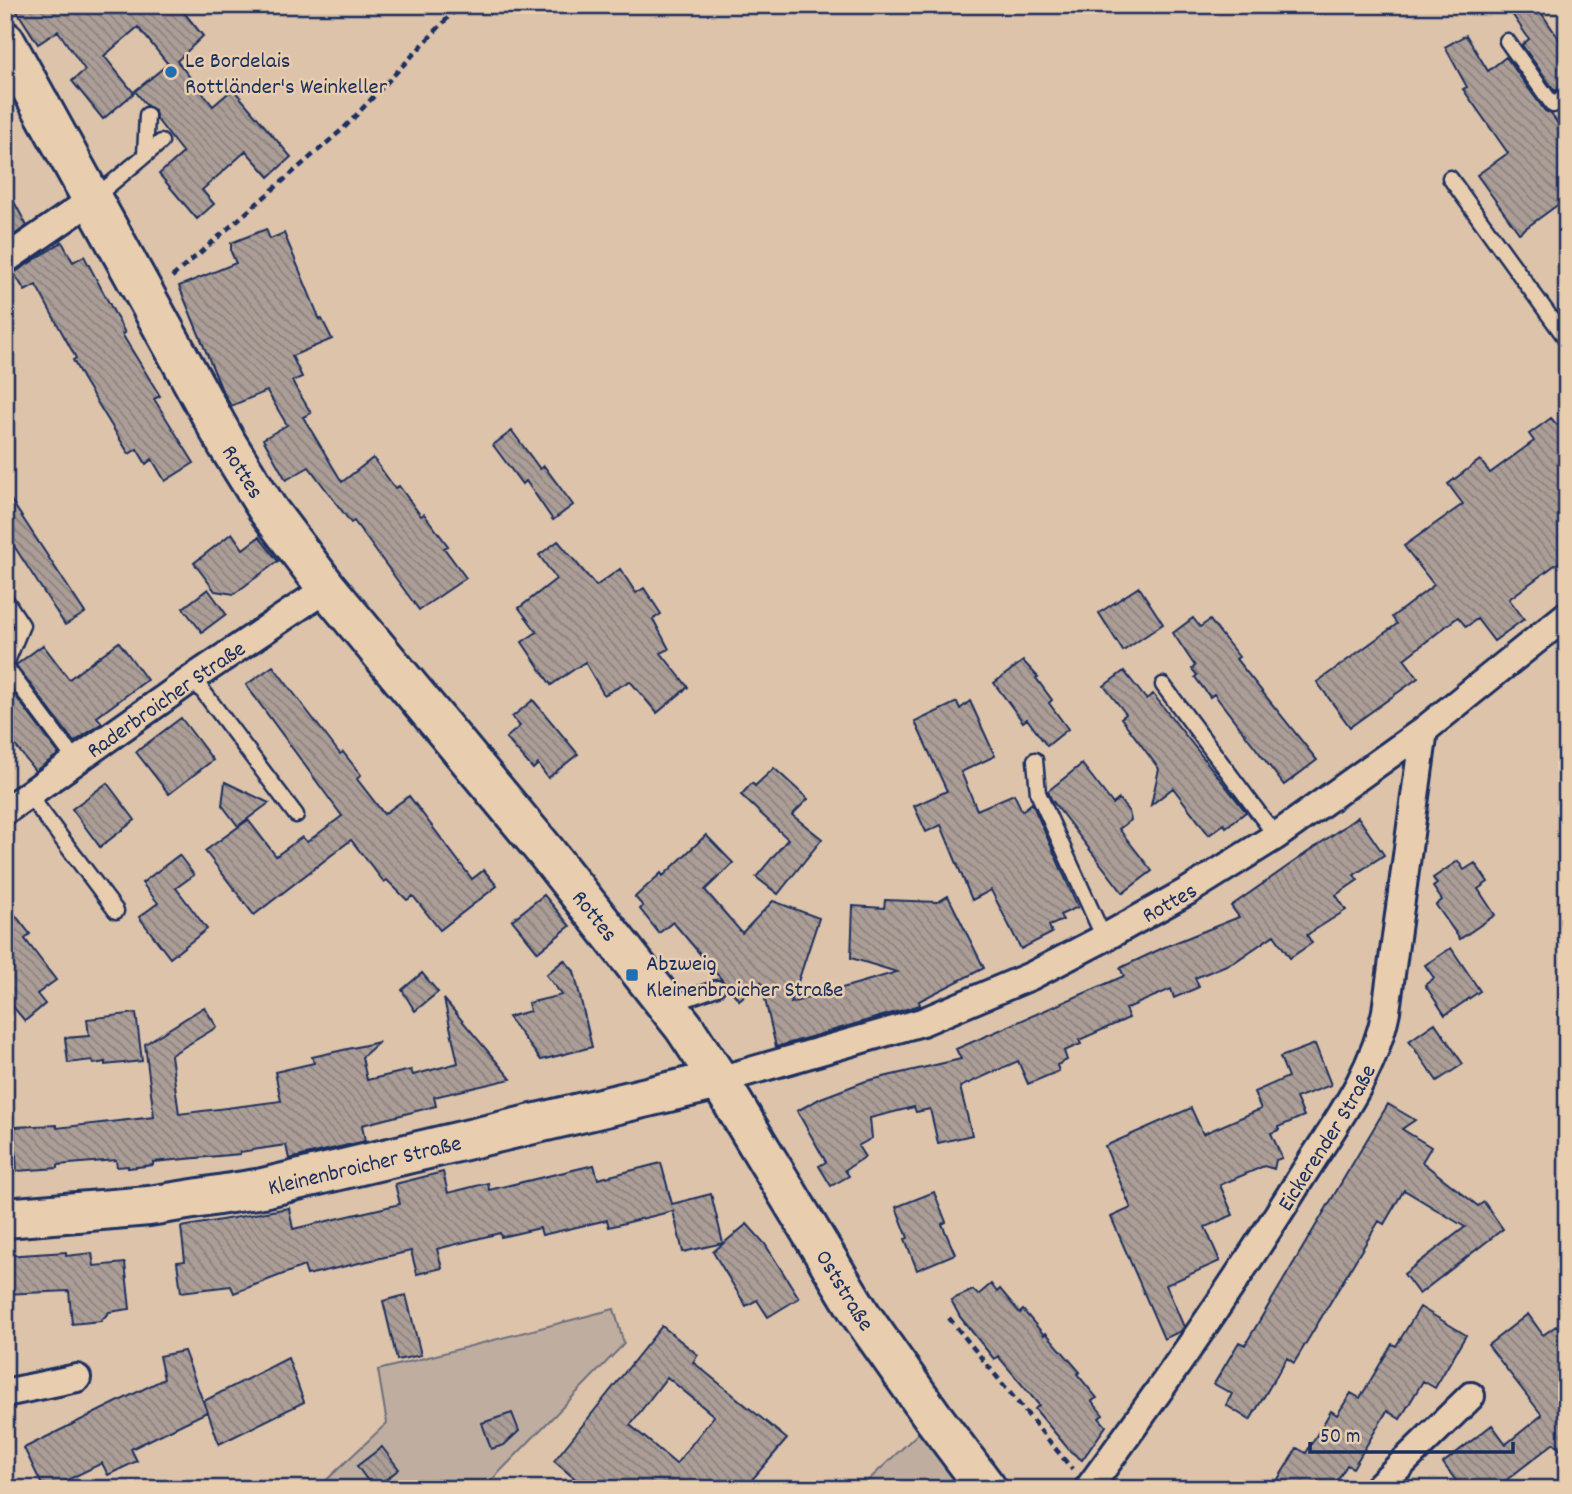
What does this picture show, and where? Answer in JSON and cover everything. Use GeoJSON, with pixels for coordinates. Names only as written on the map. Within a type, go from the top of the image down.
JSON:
{"type":"FeatureCollection","features":[{"type":"Feature","properties":{"kind":"street","name":"Rottes"},"geometry":{"type":"LineString","coordinates":[[5,41],[268,510],[327,587],[546,852],[667,1005],[719,1080],[922,1022],[1031,976],[1104,938],[1188,891],[1276,836],[1424,730],[1567,615]]}},
{"type":"Feature","properties":{"kind":"street"},"geometry":{"type":"LineString","coordinates":[[5,260],[93,199]]}},
{"type":"Feature","properties":{"kind":"street","name":"Raderbroicher Straße"},"geometry":{"type":"LineString","coordinates":[[5,811],[193,677],[327,587]]}},
{"type":"Feature","properties":{"kind":"street","name":"Eickerender Straße"},"geometry":{"type":"LineString","coordinates":[[1088,1489],[1177,1368],[1256,1249],[1352,1098],[1375,1055],[1386,1011],[1424,730]]}},
{"type":"Feature","properties":{"kind":"street","name":"Kleinenbroicher Straße"},"geometry":{"type":"LineString","coordinates":[[5,1218],[149,1206],[263,1188],[719,1080]]}},
{"type":"Feature","properties":{"kind":"street","name":"Oststraße"},"geometry":{"type":"LineString","coordinates":[[719,1080],[861,1315],[987,1489]]}},
{"type":"Feature","properties":{"kind":"street"},"geometry":{"type":"LineString","coordinates":[[5,1393],[77,1378]]}},
{"type":"Feature","properties":{"kind":"street"},"geometry":{"type":"LineString","coordinates":[[1376,1489],[1471,1396]]}},
{"type":"Feature","properties":{"kind":"lane"},"geometry":{"type":"LineString","coordinates":[[1507,41],[1553,105],[1567,94]]}},
{"type":"Feature","properties":{"kind":"lane"},"geometry":{"type":"LineString","coordinates":[[145,155],[147,115]]}},
{"type":"Feature","properties":{"kind":"lane"},"geometry":{"type":"LineString","coordinates":[[93,199],[161,142]]}},
{"type":"Feature","properties":{"kind":"lane"},"geometry":{"type":"LineString","coordinates":[[1450,178],[1567,340]]}},
{"type":"Feature","properties":{"kind":"lane"},"geometry":{"type":"LineString","coordinates":[[5,599],[22,625],[5,666],[76,761]]}},
{"type":"Feature","properties":{"kind":"lane"},"geometry":{"type":"LineString","coordinates":[[193,677],[296,815]]}},
{"type":"Feature","properties":{"kind":"lane"},"geometry":{"type":"LineString","coordinates":[[1163,685],[1276,836]]}},
{"type":"Feature","properties":{"kind":"lane"},"geometry":{"type":"LineString","coordinates":[[1035,760],[1038,793],[1104,938]]}},
{"type":"Feature","properties":{"kind":"lane"},"geometry":{"type":"LineString","coordinates":[[29,795],[116,911]]}},
{"type":"Feature","properties":{"kind":"lane"},"geometry":{"type":"LineString","coordinates":[[667,1005],[717,988]]}},
{"type":"Feature","properties":{"kind":"path"},"geometry":{"type":"LineString","coordinates":[[148,298],[344,128],[460,5]]}},
{"type":"Feature","properties":{"kind":"path"},"geometry":{"type":"LineString","coordinates":[[949,1318],[1088,1489]]}},
{"type":"Feature","properties":{"kind":"shaded area"},"geometry":{"type":"Polygon","coordinates":[[[614,1309],[624,1344],[483,1489],[317,1489],[387,1423],[378,1370],[614,1309]]]}},
{"type":"Feature","properties":{"kind":"shaded area"},"geometry":{"type":"Polygon","coordinates":[[[925,1427],[974,1489],[859,1489],[925,1427]]]}},
{"type":"Feature","properties":{"kind":"building"},"geometry":{"type":"Polygon","coordinates":[[[13,5],[178,5],[203,36],[177,61],[213,106],[233,89],[291,157],[269,177],[246,151],[202,190],[214,204],[197,219],[159,174],[183,153],[156,118],[155,110],[147,106],[135,91],[168,64],[138,27],[104,56],[134,93],[103,119],[72,81],[85,70],[58,31],[38,44],[13,5]]]}},
{"type":"Feature","properties":{"kind":"building"},"geometry":{"type":"Polygon","coordinates":[[[1506,5],[1536,5],[1567,51],[1567,83],[1555,91],[1522,45],[1529,39],[1506,5]]]}},
{"type":"Feature","properties":{"kind":"building"},"geometry":{"type":"Polygon","coordinates":[[[1466,35],[1488,71],[1506,57],[1545,111],[1551,114],[1567,136],[1567,198],[1519,233],[1477,175],[1508,153],[1463,89],[1467,87],[1445,47],[1466,35]]]}},
{"type":"Feature","properties":{"kind":"building"},"geometry":{"type":"Polygon","coordinates":[[[5,185],[27,226],[5,241],[5,185]]]}},
{"type":"Feature","properties":{"kind":"building"},"geometry":{"type":"Polygon","coordinates":[[[266,229],[270,239],[284,233],[320,320],[322,319],[332,339],[292,356],[302,377],[292,381],[311,413],[303,417],[342,482],[373,458],[395,488],[399,486],[421,516],[424,514],[448,546],[444,548],[466,578],[419,610],[354,521],[351,523],[309,467],[286,480],[263,439],[287,425],[267,391],[231,406],[179,286],[236,263],[231,252],[231,243],[266,229]]]}},
{"type":"Feature","properties":{"kind":"building"},"geometry":{"type":"Polygon","coordinates":[[[62,242],[73,262],[84,256],[125,333],[122,334],[160,396],[154,399],[194,463],[165,481],[152,459],[146,464],[137,449],[129,454],[83,379],[73,360],[76,358],[36,285],[25,291],[14,273],[62,242]]]}},
{"type":"Feature","properties":{"kind":"building"},"geometry":{"type":"Polygon","coordinates":[[[1551,418],[1557,425],[1567,418],[1567,556],[1509,599],[1524,619],[1494,641],[1477,619],[1466,627],[1458,617],[1404,659],[1418,678],[1350,727],[1317,682],[1397,624],[1392,617],[1434,585],[1404,546],[1463,504],[1448,484],[1480,460],[1490,473],[1534,441],[1529,434],[1551,418]]]}},
{"type":"Feature","properties":{"kind":"building"},"geometry":{"type":"Polygon","coordinates":[[[512,431],[540,469],[544,466],[573,505],[553,520],[526,481],[522,484],[493,445],[512,431]]]}},
{"type":"Feature","properties":{"kind":"building"},"geometry":{"type":"Polygon","coordinates":[[[5,491],[85,613],[65,625],[5,532],[5,491]]]}},
{"type":"Feature","properties":{"kind":"building"},"geometry":{"type":"Polygon","coordinates":[[[232,533],[243,549],[259,537],[278,561],[234,594],[215,591],[194,563],[232,533]]]}},
{"type":"Feature","properties":{"kind":"building"},"geometry":{"type":"Polygon","coordinates":[[[558,541],[596,586],[620,569],[636,593],[644,588],[661,614],[653,619],[669,649],[661,653],[688,687],[657,713],[630,681],[604,695],[585,662],[551,685],[522,642],[537,632],[519,608],[556,579],[539,555],[558,541]]]}},
{"type":"Feature","properties":{"kind":"building"},"geometry":{"type":"Polygon","coordinates":[[[1139,587],[1163,624],[1123,651],[1099,613],[1139,587]]]}},
{"type":"Feature","properties":{"kind":"building"},"geometry":{"type":"Polygon","coordinates":[[[208,589],[226,614],[202,632],[183,608],[208,589]]]}},
{"type":"Feature","properties":{"kind":"building"},"geometry":{"type":"Polygon","coordinates":[[[1193,618],[1200,627],[1210,620],[1239,657],[1236,659],[1317,760],[1284,785],[1214,694],[1210,697],[1195,677],[1197,675],[1192,669],[1195,666],[1173,633],[1193,618]]]}},
{"type":"Feature","properties":{"kind":"building"},"geometry":{"type":"Polygon","coordinates":[[[119,642],[147,680],[97,717],[102,723],[74,742],[16,665],[43,645],[69,679],[119,642]]]}},
{"type":"Feature","properties":{"kind":"building"},"geometry":{"type":"Polygon","coordinates":[[[1023,661],[1038,677],[1036,678],[1052,700],[1049,703],[1068,729],[1047,746],[1027,719],[1023,722],[994,683],[1023,661]]]}},
{"type":"Feature","properties":{"kind":"building"},"geometry":{"type":"Polygon","coordinates":[[[273,666],[340,754],[343,752],[361,775],[357,779],[384,814],[409,796],[472,879],[484,870],[497,886],[440,930],[413,896],[407,900],[387,880],[384,882],[351,840],[254,915],[205,851],[248,820],[276,856],[302,837],[307,842],[342,816],[246,685],[273,666]]]}},
{"type":"Feature","properties":{"kind":"building"},"geometry":{"type":"Polygon","coordinates":[[[1124,671],[1146,699],[1153,694],[1246,812],[1226,827],[1224,824],[1209,835],[1173,788],[1151,805],[1159,769],[1121,718],[1126,714],[1104,686],[1124,671]]]}},
{"type":"Feature","properties":{"kind":"building"},"geometry":{"type":"Polygon","coordinates":[[[5,682],[59,754],[35,771],[5,732],[5,682]]]}},
{"type":"Feature","properties":{"kind":"building"},"geometry":{"type":"Polygon","coordinates":[[[533,700],[578,754],[548,778],[538,764],[533,769],[506,738],[520,726],[512,717],[533,700]]]}},
{"type":"Feature","properties":{"kind":"building"},"geometry":{"type":"Polygon","coordinates":[[[970,701],[995,756],[961,772],[977,810],[1014,794],[1022,811],[1032,803],[1078,907],[1060,915],[1063,920],[1049,926],[1052,933],[1021,949],[991,890],[972,900],[941,825],[926,832],[914,806],[947,791],[915,722],[957,702],[960,709],[970,701]]]}},
{"type":"Feature","properties":{"kind":"building"},"geometry":{"type":"Polygon","coordinates":[[[181,718],[213,760],[169,794],[136,752],[181,718]]]}},
{"type":"Feature","properties":{"kind":"building"},"geometry":{"type":"Polygon","coordinates":[[[1082,764],[1113,804],[1119,799],[1129,812],[1131,820],[1119,829],[1152,871],[1123,893],[1051,799],[1048,791],[1082,764]]]}},
{"type":"Feature","properties":{"kind":"building"},"geometry":{"type":"Polygon","coordinates":[[[774,768],[808,799],[792,815],[822,839],[778,894],[756,877],[788,839],[741,795],[752,783],[755,786],[774,768]]]}},
{"type":"Feature","properties":{"kind":"building"},"geometry":{"type":"Polygon","coordinates":[[[225,782],[269,803],[238,826],[222,805],[225,782]]]}},
{"type":"Feature","properties":{"kind":"building"},"geometry":{"type":"Polygon","coordinates":[[[107,783],[135,820],[100,847],[72,809],[107,783]]]}},
{"type":"Feature","properties":{"kind":"building"},"geometry":{"type":"Polygon","coordinates":[[[1358,817],[1384,855],[1354,875],[1358,880],[1336,895],[1346,910],[1307,935],[1312,943],[1290,958],[1274,935],[1236,961],[1195,978],[1199,987],[1174,998],[1171,989],[1125,1009],[1129,1018],[1079,1040],[1081,1044],[1064,1051],[1067,1060],[1057,1065],[1059,1071],[1028,1084],[1018,1061],[960,1087],[972,1135],[938,1143],[930,1109],[916,1112],[914,1107],[870,1118],[872,1138],[858,1146],[865,1157],[845,1170],[849,1176],[831,1186],[819,1166],[826,1162],[797,1111],[821,1098],[866,1081],[961,1059],[956,1049],[1124,976],[1120,968],[1239,917],[1231,906],[1358,817]]]}},
{"type":"Feature","properties":{"kind":"building"},"geometry":{"type":"Polygon","coordinates":[[[706,835],[733,863],[705,890],[742,933],[773,901],[819,918],[791,1003],[897,972],[851,958],[853,906],[884,908],[885,900],[938,902],[948,896],[984,968],[919,1001],[920,1005],[776,1047],[761,982],[739,1000],[673,922],[659,933],[640,909],[643,906],[635,897],[661,873],[663,876],[706,835]]]}},
{"type":"Feature","properties":{"kind":"building"},"geometry":{"type":"Polygon","coordinates":[[[179,855],[194,875],[176,888],[207,929],[170,958],[139,917],[158,903],[142,883],[179,855]]]}},
{"type":"Feature","properties":{"kind":"building"},"geometry":{"type":"Polygon","coordinates":[[[1458,861],[1464,870],[1475,863],[1488,882],[1478,889],[1495,915],[1460,939],[1436,905],[1442,900],[1433,887],[1437,884],[1433,878],[1458,861]]]}},
{"type":"Feature","properties":{"kind":"building"},"geometry":{"type":"Polygon","coordinates":[[[544,895],[570,926],[538,952],[512,920],[544,895]]]}},
{"type":"Feature","properties":{"kind":"building"},"geometry":{"type":"Polygon","coordinates":[[[5,902],[30,934],[25,939],[56,980],[37,994],[45,1004],[25,1021],[5,997],[5,902]]]}},
{"type":"Feature","properties":{"kind":"building"},"geometry":{"type":"Polygon","coordinates":[[[1451,948],[1480,991],[1445,1015],[1425,985],[1434,978],[1425,965],[1451,948]]]}},
{"type":"Feature","properties":{"kind":"building"},"geometry":{"type":"Polygon","coordinates":[[[564,960],[574,971],[592,1047],[541,1060],[508,1017],[530,1011],[528,1003],[562,995],[546,975],[564,960]]]}},
{"type":"Feature","properties":{"kind":"building"},"geometry":{"type":"Polygon","coordinates":[[[422,973],[438,992],[415,1011],[402,990],[422,973]]]}},
{"type":"Feature","properties":{"kind":"building"},"geometry":{"type":"Polygon","coordinates":[[[444,999],[511,1079],[434,1097],[436,1106],[362,1125],[365,1141],[289,1159],[286,1145],[240,1154],[153,1162],[153,1165],[128,1168],[117,1167],[116,1160],[17,1171],[14,1127],[57,1125],[57,1128],[154,1117],[145,1044],[204,1007],[217,1027],[171,1055],[179,1114],[281,1101],[275,1072],[314,1063],[312,1057],[379,1042],[362,1057],[367,1080],[411,1070],[413,1075],[458,1063],[444,999]]]}},
{"type":"Feature","properties":{"kind":"building"},"geometry":{"type":"Polygon","coordinates":[[[136,1013],[142,1061],[105,1065],[105,1062],[93,1064],[92,1060],[68,1063],[65,1038],[89,1036],[87,1019],[136,1013]]]}},
{"type":"Feature","properties":{"kind":"building"},"geometry":{"type":"Polygon","coordinates":[[[1435,1023],[1463,1064],[1437,1081],[1409,1041],[1435,1023]]]}},
{"type":"Feature","properties":{"kind":"building"},"geometry":{"type":"Polygon","coordinates":[[[1315,1044],[1331,1085],[1296,1098],[1304,1116],[1278,1127],[1279,1130],[1271,1133],[1282,1158],[1276,1160],[1274,1169],[1264,1166],[1220,1185],[1233,1215],[1205,1227],[1220,1261],[1166,1285],[1184,1327],[1164,1339],[1111,1217],[1131,1208],[1105,1146],[1191,1108],[1203,1134],[1261,1109],[1254,1092],[1288,1077],[1280,1057],[1315,1044]]]}},
{"type":"Feature","properties":{"kind":"building"},"geometry":{"type":"Polygon","coordinates":[[[1388,1104],[1415,1120],[1402,1129],[1431,1147],[1422,1162],[1478,1206],[1484,1202],[1503,1229],[1419,1294],[1404,1274],[1465,1227],[1404,1190],[1384,1224],[1379,1221],[1294,1363],[1287,1358],[1250,1420],[1226,1405],[1232,1394],[1214,1384],[1239,1342],[1245,1345],[1388,1104]]]}},
{"type":"Feature","properties":{"kind":"building"},"geometry":{"type":"Polygon","coordinates":[[[661,1163],[672,1204],[711,1194],[723,1243],[683,1252],[673,1211],[609,1227],[607,1220],[542,1235],[540,1228],[501,1237],[500,1233],[437,1249],[442,1268],[417,1274],[411,1251],[307,1275],[304,1266],[234,1293],[231,1286],[181,1292],[177,1262],[185,1261],[181,1227],[289,1208],[293,1229],[400,1204],[395,1184],[443,1172],[448,1193],[488,1183],[489,1190],[594,1165],[598,1179],[661,1163]]]}},
{"type":"Feature","properties":{"kind":"building"},"geometry":{"type":"Polygon","coordinates":[[[934,1192],[946,1222],[942,1224],[955,1254],[917,1270],[896,1207],[934,1192]]]}},
{"type":"Feature","properties":{"kind":"building"},"geometry":{"type":"Polygon","coordinates":[[[747,1224],[765,1244],[799,1298],[768,1317],[757,1300],[746,1306],[713,1252],[747,1224]]]}},
{"type":"Feature","properties":{"kind":"building"},"geometry":{"type":"Polygon","coordinates":[[[66,1252],[66,1256],[92,1253],[94,1266],[125,1263],[130,1309],[109,1312],[101,1321],[72,1324],[69,1291],[5,1294],[5,1256],[66,1252]]]}},
{"type":"Feature","properties":{"kind":"building"},"geometry":{"type":"Polygon","coordinates":[[[991,1284],[997,1292],[1000,1289],[1020,1313],[1023,1310],[1044,1335],[1046,1333],[1080,1372],[1077,1374],[1097,1398],[1092,1401],[1103,1415],[1099,1418],[1106,1426],[1082,1460],[1070,1451],[1035,1409],[1039,1405],[998,1356],[994,1359],[960,1317],[951,1300],[973,1290],[978,1295],[991,1284]]]}},
{"type":"Feature","properties":{"kind":"building"},"geometry":{"type":"Polygon","coordinates":[[[406,1295],[421,1355],[397,1360],[383,1301],[406,1295]]]}},
{"type":"Feature","properties":{"kind":"building"},"geometry":{"type":"Polygon","coordinates":[[[1420,1307],[1466,1335],[1435,1388],[1423,1381],[1400,1419],[1387,1411],[1353,1468],[1347,1465],[1332,1489],[1272,1489],[1297,1448],[1306,1453],[1331,1411],[1337,1415],[1351,1393],[1360,1398],[1392,1344],[1396,1346],[1420,1307]]]}},
{"type":"Feature","properties":{"kind":"building"},"geometry":{"type":"Polygon","coordinates":[[[1528,1314],[1543,1335],[1556,1326],[1567,1340],[1567,1457],[1554,1443],[1495,1489],[1462,1489],[1443,1463],[1492,1425],[1506,1444],[1542,1415],[1488,1345],[1528,1314]]]}},
{"type":"Feature","properties":{"kind":"building"},"geometry":{"type":"Polygon","coordinates":[[[662,1326],[698,1355],[693,1362],[787,1439],[744,1489],[587,1489],[554,1461],[662,1326]],[[667,1377],[630,1425],[676,1464],[714,1416],[667,1377]]]}},
{"type":"Feature","properties":{"kind":"building"},"geometry":{"type":"Polygon","coordinates":[[[184,1351],[207,1412],[131,1449],[137,1461],[108,1475],[102,1463],[44,1489],[24,1448],[164,1379],[159,1356],[184,1351]]]}},
{"type":"Feature","properties":{"kind":"building"},"geometry":{"type":"Polygon","coordinates":[[[288,1358],[304,1402],[219,1444],[204,1401],[288,1358]]]}},
{"type":"Feature","properties":{"kind":"building"},"geometry":{"type":"Polygon","coordinates":[[[512,1413],[519,1431],[504,1445],[491,1449],[482,1423],[512,1413]]]}},
{"type":"Feature","properties":{"kind":"building"},"geometry":{"type":"Polygon","coordinates":[[[382,1447],[399,1469],[374,1489],[357,1466],[382,1447]]]}},
{"type":"Feature","properties":{"kind":"place","name":"Le Bordelais Rottländer's Weinkeller"},"geometry":{"type":"Point","coordinates":[171,72]}},
{"type":"Feature","properties":{"kind":"place","name":"Abzweig Kleinenbroicher Straße"},"geometry":{"type":"Point","coordinates":[632,975]}}]}
